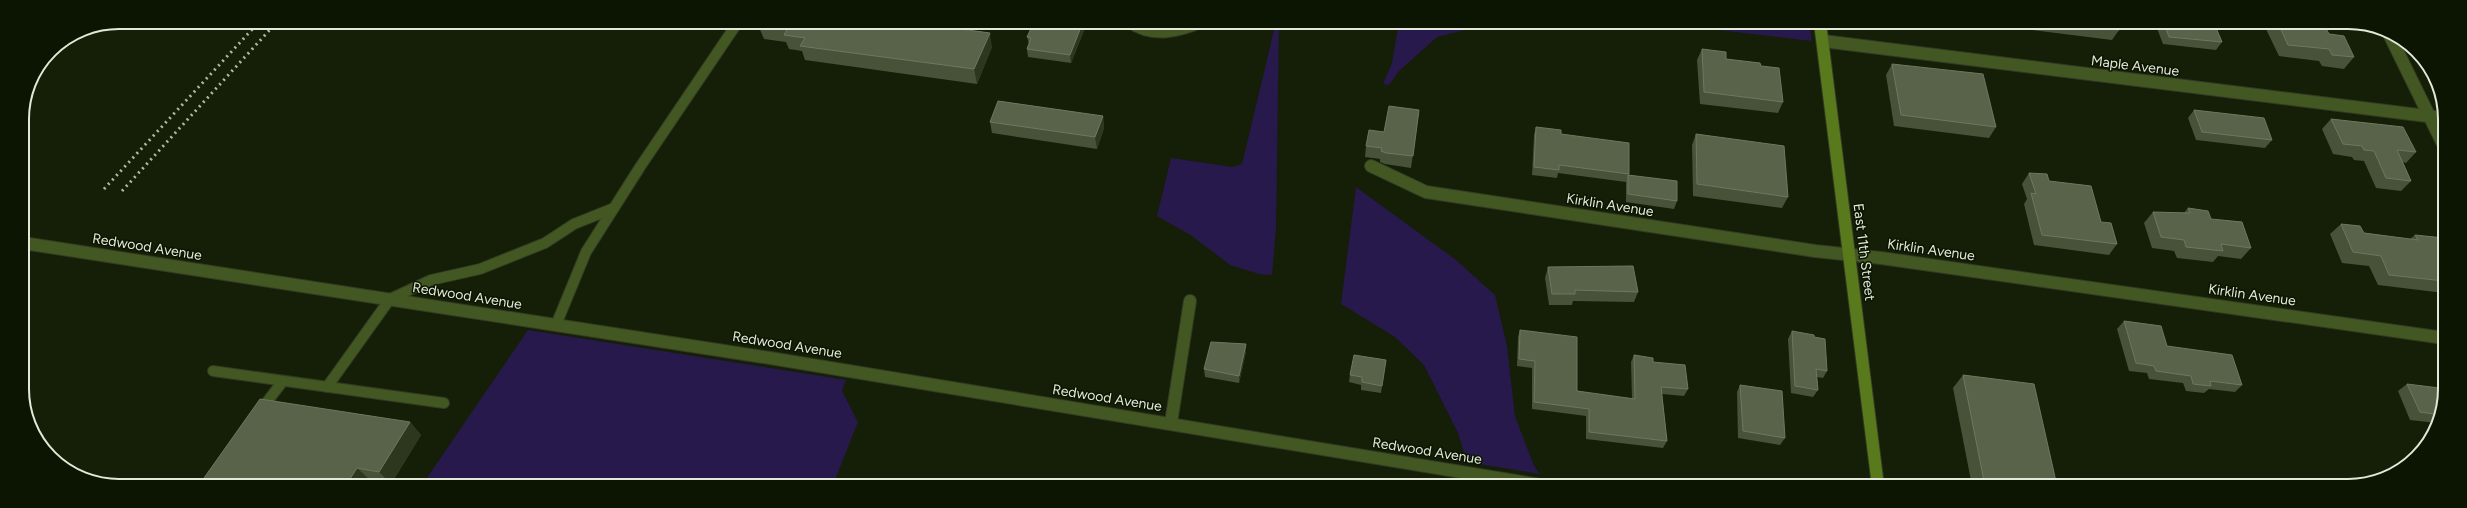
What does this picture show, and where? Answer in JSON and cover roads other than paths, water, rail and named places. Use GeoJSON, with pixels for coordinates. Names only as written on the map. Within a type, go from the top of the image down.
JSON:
{"type":"FeatureCollection","features":[{"type":"Feature","properties":{"kind":"main road","name":"East 11th Street"},"geometry":{"type":"LineString","coordinates":[[1821,29],[1877,479]]}},
{"type":"Feature","properties":{"kind":"street","name":"Maple Avenue"},"geometry":{"type":"LineString","coordinates":[[1823,41],[2438,117]]}},
{"type":"Feature","properties":{"kind":"street"},"geometry":{"type":"LineString","coordinates":[[2392,41],[2438,132]]}},
{"type":"Feature","properties":{"kind":"street","name":"Kirklin Avenue"},"geometry":{"type":"LineString","coordinates":[[1372,166],[1426,192],[1849,254],[2438,337]]}},
{"type":"Feature","properties":{"kind":"street","name":"Redwood Avenue"},"geometry":{"type":"LineString","coordinates":[[29,244],[556,325],[1504,479]]}},
{"type":"Feature","properties":{"kind":"street"},"geometry":{"type":"LineString","coordinates":[[1171,424],[1190,301]]}},
{"type":"Feature","properties":{"kind":"lane"},"geometry":{"type":"LineString","coordinates":[[556,325],[586,252],[733,29]]}},
{"type":"Feature","properties":{"kind":"lane"},"geometry":{"type":"LineString","coordinates":[[1136,29],[1139,32],[1175,34],[1187,29]]}},
{"type":"Feature","properties":{"kind":"lane"},"geometry":{"type":"LineString","coordinates":[[327,387],[390,299],[431,280],[480,268],[545,243],[574,224],[614,208]]}},
{"type":"Feature","properties":{"kind":"lane"},"geometry":{"type":"LineString","coordinates":[[213,371],[444,403]]}},
{"type":"Feature","properties":{"kind":"lane"},"geometry":{"type":"LineString","coordinates":[[256,418],[284,381]]}},
{"type":"Feature","properties":{"kind":"railway"},"geometry":{"type":"LineString","coordinates":[[104,189],[253,29]]}},
{"type":"Feature","properties":{"kind":"railway"},"geometry":{"type":"LineString","coordinates":[[122,191],[271,29]]}}]}
